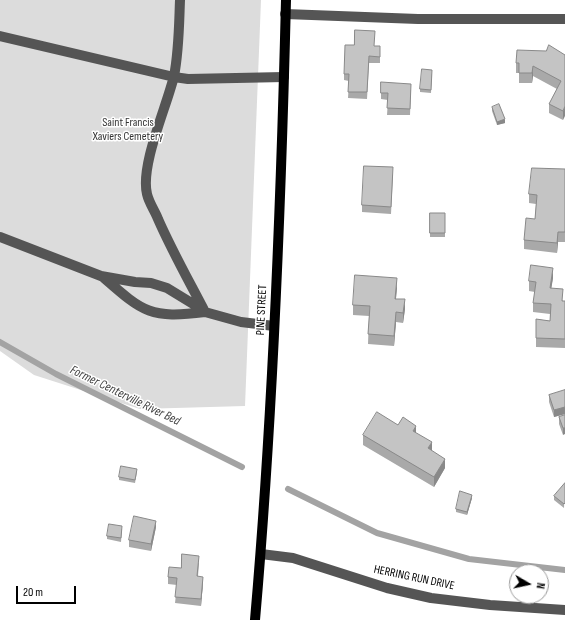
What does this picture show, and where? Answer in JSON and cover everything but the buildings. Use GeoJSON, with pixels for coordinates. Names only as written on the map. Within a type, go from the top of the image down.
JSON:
{"type":"FeatureCollection","features":[{"type":"Feature","properties":{"kind":"main road","name":"PINE STREET"},"geometry":{"type":"LineString","coordinates":[[255,620],[261,554],[274,326],[286,0]]}},
{"type":"Feature","properties":{"kind":"street"},"geometry":{"type":"LineString","coordinates":[[180,0],[178,47],[174,77],[161,115],[150,160],[147,178],[147,194],[164,234],[205,312]]}},
{"type":"Feature","properties":{"kind":"street"},"geometry":{"type":"LineString","coordinates":[[285,14],[418,19],[565,19]]}},
{"type":"Feature","properties":{"kind":"street"},"geometry":{"type":"LineString","coordinates":[[0,36],[174,77],[188,79],[284,77]]}},
{"type":"Feature","properties":{"kind":"street"},"geometry":{"type":"LineString","coordinates":[[0,237],[101,276],[135,282],[151,283],[167,288],[205,312],[241,322],[274,326]]}},
{"type":"Feature","properties":{"kind":"street"},"geometry":{"type":"LineString","coordinates":[[101,276],[137,306],[151,312],[181,315],[205,312]]}},
{"type":"Feature","properties":{"kind":"street","name":"HERRING RUN DRIVE"},"geometry":{"type":"LineString","coordinates":[[261,554],[293,558],[387,588],[431,598],[490,605],[565,610]]}},
{"type":"Feature","properties":{"kind":"green space","name":"Saint Francis Xaviers Cemetery"},"geometry":{"type":"Polygon","coordinates":[[[0,0],[261,0],[245,406],[140,409],[34,375],[0,351],[0,0]]]}},
{"type":"Feature","properties":{"kind":"waterway","name":"Former Centerville River Bed"},"geometry":{"type":"LineString","coordinates":[[0,342],[56,374],[242,467]]}},
{"type":"Feature","properties":{"kind":"waterway","name":"Former Centerville River Bed"},"geometry":{"type":"LineString","coordinates":[[288,489],[377,533],[469,559],[565,570]]}}]}
